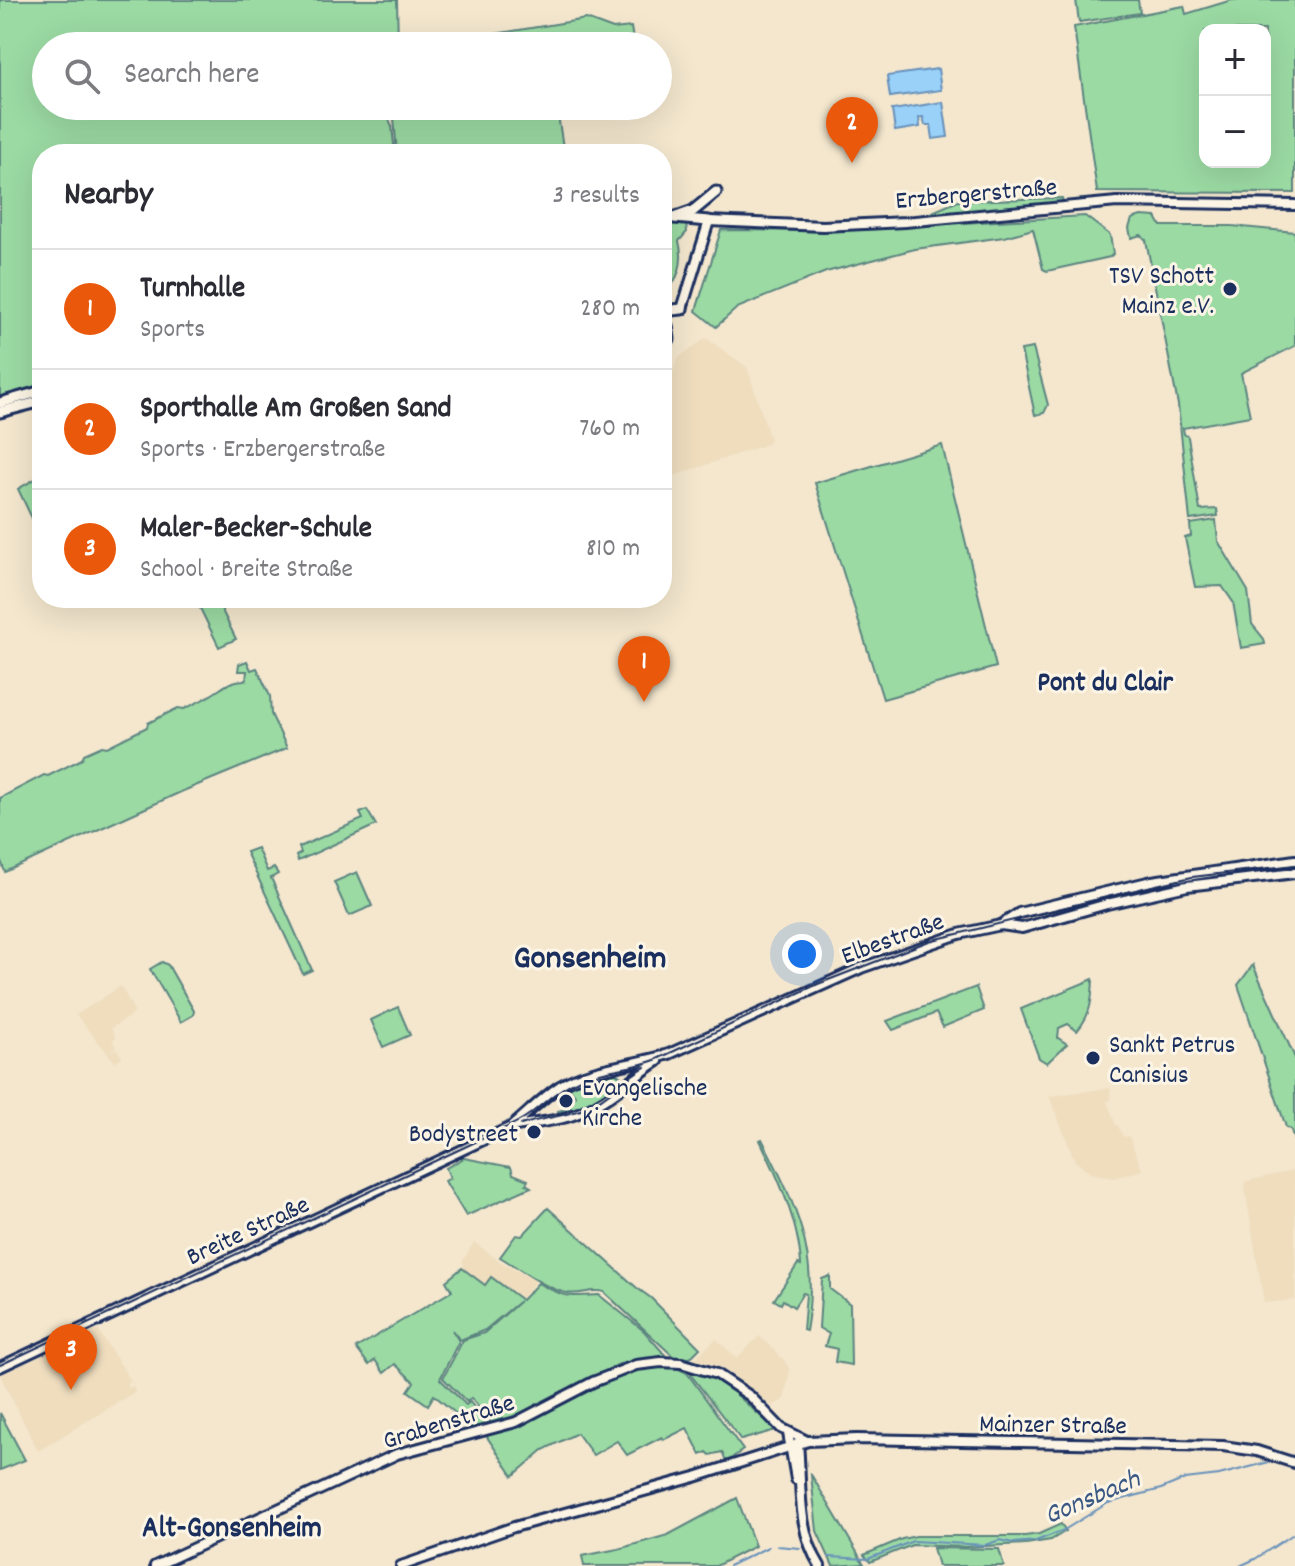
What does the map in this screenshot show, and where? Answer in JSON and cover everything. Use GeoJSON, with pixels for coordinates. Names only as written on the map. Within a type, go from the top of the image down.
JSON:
{"type":"FeatureCollection","features":[{"type":"Feature","properties":{"kind":"main road"},"geometry":{"type":"LineString","coordinates":[[676,217],[693,211],[716,192]]}},
{"type":"Feature","properties":{"kind":"main road","name":"Erzbergerstraße"},"geometry":{"type":"LineString","coordinates":[[672,217],[823,226],[905,222],[1117,202],[1295,205]]}},
{"type":"Feature","properties":{"kind":"main road"},"geometry":{"type":"LineString","coordinates":[[672,310],[682,309],[709,221]]}},
{"type":"Feature","properties":{"kind":"main road"},"geometry":{"type":"LineString","coordinates":[[0,403],[32,394]]}},
{"type":"Feature","properties":{"kind":"main road"},"geometry":{"type":"LineString","coordinates":[[0,412],[32,404]]}},
{"type":"Feature","properties":{"kind":"main road","name":"Elbestraße"},"geometry":{"type":"LineString","coordinates":[[1001,925],[1019,913],[1152,881],[1295,860]]}},
{"type":"Feature","properties":{"kind":"main road","name":"Elbestraße"},"geometry":{"type":"LineString","coordinates":[[511,1127],[558,1088],[597,1070],[638,1064],[669,1054],[861,968],[959,934],[1001,925],[1022,928],[1157,892],[1212,882],[1295,873]]}},
{"type":"Feature","properties":{"kind":"main road","name":"Elbestraße"},"geometry":{"type":"LineString","coordinates":[[511,1127],[571,1116],[605,1100],[669,1054]]}},
{"type":"Feature","properties":{"kind":"main road"},"geometry":{"type":"LineString","coordinates":[[612,1068],[621,1071],[624,1086]]}},
{"type":"Feature","properties":{"kind":"main road","name":"Breite Straße"},"geometry":{"type":"LineString","coordinates":[[0,1367],[511,1127]]}},
{"type":"Feature","properties":{"kind":"main road","name":"Grabenstraße"},"geometry":{"type":"LineString","coordinates":[[155,1566],[397,1454],[516,1422],[593,1382],[636,1365],[681,1363],[717,1374],[750,1396],[793,1440]]}},
{"type":"Feature","properties":{"kind":"main road"},"geometry":{"type":"LineString","coordinates":[[793,1440],[806,1537],[820,1566]]}},
{"type":"Feature","properties":{"kind":"main road","name":"Mainzer Straße"},"geometry":{"type":"LineString","coordinates":[[401,1566],[517,1526],[652,1489],[793,1440],[1223,1446],[1257,1451],[1295,1463]]}},
{"type":"Feature","properties":{"kind":"shaded area"},"geometry":{"type":"Polygon","coordinates":[[[706,338],[747,367],[770,439],[767,444],[672,477],[672,375],[678,358],[706,338]]]}},
{"type":"Feature","properties":{"kind":"shaded area"},"geometry":{"type":"Polygon","coordinates":[[[1263,868],[1262,874],[1027,925],[1026,922],[1016,925],[1013,921],[1025,915],[1156,883],[1263,868]]]}},
{"type":"Feature","properties":{"kind":"shaded area"},"geometry":{"type":"Polygon","coordinates":[[[121,986],[135,1013],[111,1028],[116,1047],[110,1051],[117,1049],[122,1057],[115,1062],[76,1015],[121,986]]]}},
{"type":"Feature","properties":{"kind":"shaded area"},"geometry":{"type":"Polygon","coordinates":[[[1110,1088],[1111,1100],[1107,1101],[1116,1125],[1123,1137],[1129,1136],[1142,1170],[1114,1178],[1090,1173],[1075,1161],[1049,1096],[1110,1088]]]}},
{"type":"Feature","properties":{"kind":"shaded area"},"geometry":{"type":"Polygon","coordinates":[[[1295,1170],[1295,1300],[1264,1303],[1244,1182],[1295,1170]]]}},
{"type":"Feature","properties":{"kind":"shaded area"},"geometry":{"type":"Polygon","coordinates":[[[474,1242],[501,1262],[536,1281],[522,1299],[491,1278],[486,1285],[462,1268],[462,1262],[474,1242]]]}},
{"type":"Feature","properties":{"kind":"shaded area"},"geometry":{"type":"Polygon","coordinates":[[[98,1330],[133,1384],[130,1381],[127,1383],[129,1388],[134,1386],[135,1392],[38,1451],[0,1375],[98,1330]]]}},
{"type":"Feature","properties":{"kind":"shaded area"},"geometry":{"type":"Polygon","coordinates":[[[759,1336],[790,1370],[784,1400],[772,1406],[761,1401],[720,1367],[694,1359],[716,1339],[737,1358],[759,1336]]]}},
{"type":"Feature","properties":{"kind":"green space"},"geometry":{"type":"Polygon","coordinates":[[[0,0],[397,0],[398,32],[32,32],[32,120],[389,120],[394,144],[32,144],[32,389],[0,397],[0,0]]]}},
{"type":"Feature","properties":{"kind":"green space"},"geometry":{"type":"Polygon","coordinates":[[[1076,0],[1138,0],[1140,13],[1079,22],[1076,0]]]}},
{"type":"Feature","properties":{"kind":"green space"},"geometry":{"type":"Polygon","coordinates":[[[1232,0],[1295,0],[1295,193],[1097,192],[1074,27],[1184,6],[1186,14],[1232,0]]]}},
{"type":"Feature","properties":{"kind":"green space"},"geometry":{"type":"Polygon","coordinates":[[[586,19],[613,29],[631,27],[632,32],[506,32],[586,19]]]}},
{"type":"Feature","properties":{"kind":"green space"},"geometry":{"type":"Polygon","coordinates":[[[394,120],[559,120],[562,144],[396,144],[394,120]]]}},
{"type":"Feature","properties":{"kind":"green space"},"geometry":{"type":"Polygon","coordinates":[[[1062,198],[1063,202],[923,216],[958,201],[1062,198]]]}},
{"type":"Feature","properties":{"kind":"green space"},"geometry":{"type":"Polygon","coordinates":[[[1085,216],[1110,235],[1113,254],[1110,257],[1047,271],[1043,269],[1033,229],[1004,237],[915,249],[826,272],[737,308],[716,327],[696,311],[721,230],[823,231],[1085,216]]]}},
{"type":"Feature","properties":{"kind":"green space","name":"TSV Schott Mainz e.V."},"geometry":{"type":"Polygon","coordinates":[[[1156,217],[1161,226],[1232,226],[1295,232],[1295,346],[1241,373],[1250,416],[1183,428],[1188,437],[1200,510],[1217,509],[1218,516],[1190,520],[1178,405],[1146,240],[1141,235],[1131,238],[1129,228],[1132,219],[1156,217]]]}},
{"type":"Feature","properties":{"kind":"green space"},"geometry":{"type":"Polygon","coordinates":[[[672,221],[686,222],[687,232],[679,241],[679,271],[672,285],[672,221]]]}},
{"type":"Feature","properties":{"kind":"green space"},"geometry":{"type":"Polygon","coordinates":[[[1033,348],[1048,405],[1044,413],[1035,415],[1021,350],[1033,348]]]}},
{"type":"Feature","properties":{"kind":"green space"},"geometry":{"type":"Polygon","coordinates":[[[942,445],[996,667],[883,699],[815,483],[942,445]]]}},
{"type":"Feature","properties":{"kind":"green space"},"geometry":{"type":"Polygon","coordinates":[[[32,481],[32,518],[18,489],[32,481]]]}},
{"type":"Feature","properties":{"kind":"green space"},"geometry":{"type":"Polygon","coordinates":[[[1216,520],[1218,541],[1248,591],[1252,624],[1265,644],[1241,648],[1233,602],[1222,586],[1195,587],[1185,538],[1191,536],[1190,524],[1216,520]]]}},
{"type":"Feature","properties":{"kind":"green space"},"geometry":{"type":"Polygon","coordinates":[[[200,608],[221,608],[236,639],[219,647],[200,608]]]}},
{"type":"Feature","properties":{"kind":"green space"},"geometry":{"type":"Polygon","coordinates":[[[247,661],[251,670],[257,668],[270,696],[271,714],[287,748],[183,791],[5,872],[0,858],[0,798],[82,759],[84,754],[102,746],[107,747],[147,727],[148,723],[178,708],[184,709],[231,683],[246,680],[247,671],[238,671],[239,664],[247,661]]]}},
{"type":"Feature","properties":{"kind":"green space"},"geometry":{"type":"Polygon","coordinates":[[[367,810],[376,825],[298,861],[296,856],[301,853],[299,847],[363,819],[360,813],[367,810]]]}},
{"type":"Feature","properties":{"kind":"green space"},"geometry":{"type":"Polygon","coordinates":[[[257,848],[267,871],[274,868],[278,874],[271,878],[312,970],[303,974],[246,852],[257,848]]]}},
{"type":"Feature","properties":{"kind":"green space"},"geometry":{"type":"Polygon","coordinates":[[[357,872],[372,906],[349,916],[334,882],[357,872]]]}},
{"type":"Feature","properties":{"kind":"green space"},"geometry":{"type":"Polygon","coordinates":[[[162,962],[168,965],[194,1011],[193,1015],[181,1022],[150,969],[162,962]]]}},
{"type":"Feature","properties":{"kind":"green space"},"geometry":{"type":"Polygon","coordinates":[[[1253,965],[1295,1058],[1295,1144],[1291,1130],[1286,1127],[1238,985],[1253,965]]]}},
{"type":"Feature","properties":{"kind":"green space"},"geometry":{"type":"Polygon","coordinates":[[[1093,979],[1085,1019],[1077,1031],[1068,1024],[1059,1028],[1058,1038],[1067,1044],[1047,1063],[1039,1058],[1021,1009],[1093,979]]]}},
{"type":"Feature","properties":{"kind":"green space"},"geometry":{"type":"Polygon","coordinates":[[[976,987],[984,1010],[943,1027],[936,1013],[893,1030],[887,1021],[976,987]]]}},
{"type":"Feature","properties":{"kind":"green space"},"geometry":{"type":"Polygon","coordinates":[[[398,1007],[410,1035],[383,1047],[371,1020],[398,1007]]]}},
{"type":"Feature","properties":{"kind":"green space"},"geometry":{"type":"Polygon","coordinates":[[[614,1071],[622,1078],[612,1092],[586,1106],[559,1115],[558,1111],[570,1108],[575,1095],[568,1086],[593,1075],[614,1071]]]}},
{"type":"Feature","properties":{"kind":"green space"},"geometry":{"type":"Polygon","coordinates":[[[762,1139],[802,1231],[810,1278],[806,1331],[803,1330],[806,1294],[803,1293],[794,1307],[783,1300],[781,1304],[774,1300],[798,1264],[801,1265],[792,1217],[762,1139]]]}},
{"type":"Feature","properties":{"kind":"green space"},"geometry":{"type":"Polygon","coordinates":[[[464,1158],[511,1167],[513,1174],[528,1180],[526,1184],[531,1187],[466,1216],[445,1181],[450,1178],[446,1168],[464,1158]]]}},
{"type":"Feature","properties":{"kind":"green space"},"geometry":{"type":"Polygon","coordinates":[[[548,1208],[651,1298],[700,1348],[690,1358],[674,1357],[604,1292],[572,1294],[558,1291],[500,1257],[516,1235],[522,1236],[548,1208]]]}},
{"type":"Feature","properties":{"kind":"green space"},"geometry":{"type":"Polygon","coordinates":[[[462,1268],[485,1285],[491,1277],[522,1300],[538,1283],[567,1295],[599,1295],[644,1331],[667,1357],[619,1364],[534,1409],[492,1424],[471,1398],[467,1402],[443,1378],[463,1340],[484,1333],[520,1301],[485,1330],[460,1340],[452,1330],[459,1341],[440,1379],[466,1405],[470,1402],[489,1425],[474,1429],[434,1395],[428,1405],[408,1391],[414,1382],[395,1364],[384,1373],[375,1360],[369,1365],[356,1348],[452,1291],[446,1281],[462,1268]]]}},
{"type":"Feature","properties":{"kind":"green space"},"geometry":{"type":"Polygon","coordinates":[[[830,1276],[830,1289],[850,1304],[851,1365],[835,1362],[837,1349],[825,1346],[829,1334],[819,1328],[822,1279],[830,1276]]]}},
{"type":"Feature","properties":{"kind":"green space"},"geometry":{"type":"Polygon","coordinates":[[[647,1366],[673,1366],[687,1373],[743,1450],[726,1462],[722,1452],[701,1455],[687,1428],[627,1455],[617,1441],[593,1455],[577,1433],[543,1450],[513,1476],[485,1434],[527,1420],[621,1372],[647,1366]]]}},
{"type":"Feature","properties":{"kind":"green space"},"geometry":{"type":"Polygon","coordinates":[[[689,1368],[717,1377],[776,1430],[741,1440],[691,1375],[689,1368]]]}},
{"type":"Feature","properties":{"kind":"green space"},"geometry":{"type":"Polygon","coordinates":[[[0,1413],[25,1460],[0,1470],[0,1413]]]}},
{"type":"Feature","properties":{"kind":"green space"},"geometry":{"type":"Polygon","coordinates":[[[811,1475],[864,1564],[833,1566],[817,1531],[811,1475]]]}},
{"type":"Feature","properties":{"kind":"green space"},"geometry":{"type":"Polygon","coordinates":[[[737,1498],[755,1546],[716,1566],[584,1566],[582,1556],[668,1535],[737,1498]]]}},
{"type":"Feature","properties":{"kind":"green space"},"geometry":{"type":"Polygon","coordinates":[[[1061,1524],[1066,1531],[1051,1540],[1026,1544],[964,1547],[912,1545],[870,1562],[864,1555],[916,1536],[1025,1536],[1039,1534],[1061,1524]]]}},
{"type":"Feature","properties":{"kind":"green space"},"geometry":{"type":"Polygon","coordinates":[[[933,1548],[999,1549],[1004,1566],[938,1566],[933,1548]]]}},
{"type":"Feature","properties":{"kind":"water"},"geometry":{"type":"Polygon","coordinates":[[[938,69],[941,90],[890,97],[887,76],[938,69]]]}},
{"type":"Feature","properties":{"kind":"water"},"geometry":{"type":"Polygon","coordinates":[[[943,102],[948,137],[933,139],[931,125],[925,125],[923,117],[919,118],[920,127],[895,131],[892,110],[943,102]]]}},
{"type":"Feature","properties":{"kind":"waterway","name":"Gonsbach"},"geometry":{"type":"LineString","coordinates":[[829,1557],[868,1559],[913,1541],[985,1545],[1000,1540],[1013,1543],[1036,1541],[1064,1530],[1108,1503],[1161,1489],[1185,1479],[1219,1475],[1273,1461]]}},
{"type":"Feature","properties":{"kind":"waterway"},"geometry":{"type":"LineString","coordinates":[[1240,1566],[1295,1533]]}},
{"type":"Feature","properties":{"kind":"waterway","name":"Gonsbach"},"geometry":{"type":"LineString","coordinates":[[777,1546],[800,1548]]}},
{"type":"Feature","properties":{"kind":"waterway","name":"Gonsbach"},"geometry":{"type":"LineString","coordinates":[[729,1566],[768,1547]]}},
{"type":"Feature","properties":{"kind":"tram line"},"geometry":{"type":"LineString","coordinates":[[0,1365],[510,1126],[576,1081],[655,1060],[818,984],[929,941],[1192,877],[1295,865]]}},
{"type":"Feature","properties":{"kind":"tram line"},"geometry":{"type":"LineString","coordinates":[[521,1125],[588,1107],[645,1067]]}},
{"type":"Feature","properties":{"kind":"place","name":"Sporthalle Am Großen Sand"},"geometry":{"type":"Point","coordinates":[852,163]}},
{"type":"Feature","properties":{"kind":"place","name":"TSV Schott Mainz e.V."},"geometry":{"type":"Point","coordinates":[1230,289]}},
{"type":"Feature","properties":{"kind":"place","name":"Turnhalle"},"geometry":{"type":"Point","coordinates":[644,702]}},
{"type":"Feature","properties":{"kind":"place","name":"Sankt Petrus Canisius"},"geometry":{"type":"Point","coordinates":[1093,1058]}},
{"type":"Feature","properties":{"kind":"place","name":"Evangelische Kirche"},"geometry":{"type":"Point","coordinates":[566,1101]}},
{"type":"Feature","properties":{"kind":"place","name":"Bodystreet"},"geometry":{"type":"Point","coordinates":[534,1132]}},
{"type":"Feature","properties":{"kind":"place","name":"Maler-Becker-Schule"},"geometry":{"type":"Point","coordinates":[71,1390]}},
{"type":"Feature","properties":{"kind":"district","name":"Pont du Clair"},"geometry":{"type":"Point","coordinates":[1105,680]}},
{"type":"Feature","properties":{"kind":"district","name":"Gonsenheim"},"geometry":{"type":"Point","coordinates":[590,955]}},
{"type":"Feature","properties":{"kind":"district","name":"Alt-Gonsenheim"},"geometry":{"type":"Point","coordinates":[232,1526]}}]}
